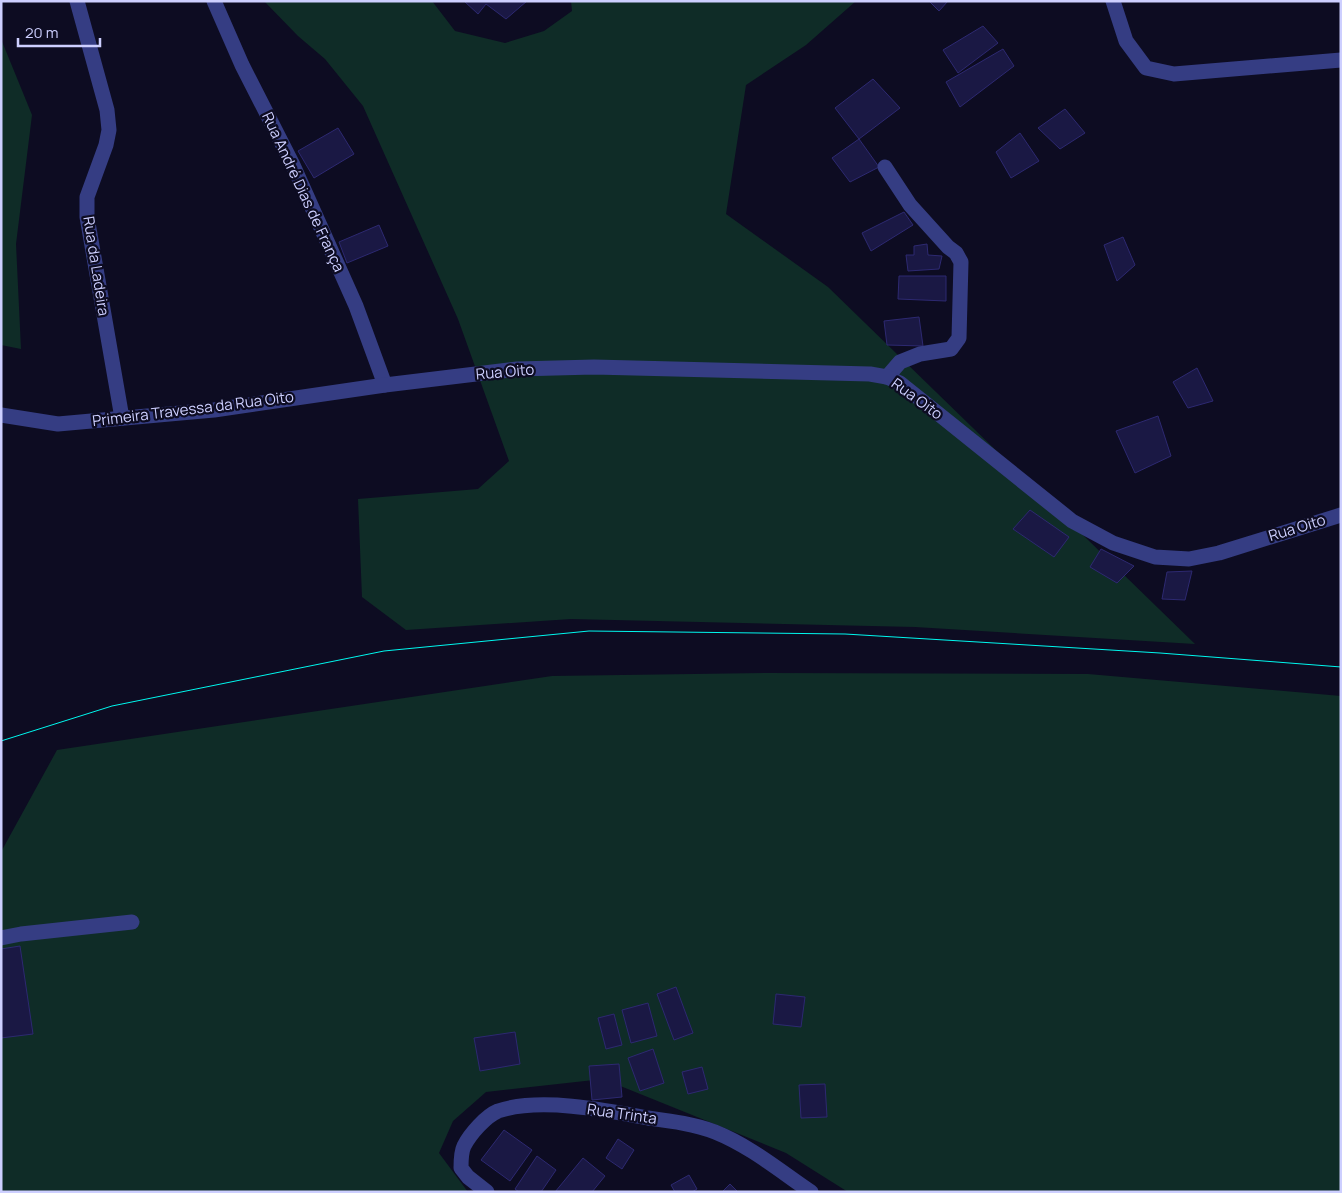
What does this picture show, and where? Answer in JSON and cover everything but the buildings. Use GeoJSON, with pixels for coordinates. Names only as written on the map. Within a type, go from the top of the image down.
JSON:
{"type":"FeatureCollection","features":[{"type":"Feature","properties":{"kind":"street","name":"Rua da Ladeira"},"geometry":{"type":"LineString","coordinates":[[77,1],[107,110],[109,130],[106,145],[87,198],[87,218],[122,418]]}},
{"type":"Feature","properties":{"kind":"street","name":"Rua André Dias de França"},"geometry":{"type":"LineString","coordinates":[[214,1],[242,65],[293,165],[356,306],[385,385]]}},
{"type":"Feature","properties":{"kind":"street"},"geometry":{"type":"LineString","coordinates":[[1113,1],[1126,41],[1146,68],[1174,74],[1341,60]]}},
{"type":"Feature","properties":{"kind":"street"},"geometry":{"type":"LineString","coordinates":[[885,167],[910,205],[948,247],[956,253],[961,262],[959,338],[956,344],[951,349],[920,354],[900,362],[887,377]]}},
{"type":"Feature","properties":{"kind":"street","name":"Rua Oito"},"geometry":{"type":"LineString","coordinates":[[385,385],[517,369],[594,367],[870,374],[887,377],[900,383],[1072,521],[1113,543],[1155,557],[1189,559],[1219,553],[1341,515]]}},
{"type":"Feature","properties":{"kind":"street","name":"Primeira Travessa da Rua Oito"},"geometry":{"type":"LineString","coordinates":[[1,415],[58,424],[214,410],[385,385]]}},
{"type":"Feature","properties":{"kind":"street"},"geometry":{"type":"LineString","coordinates":[[1,938],[21,934],[132,922]]}},
{"type":"Feature","properties":{"kind":"street","name":"Rua Trinta"},"geometry":{"type":"LineString","coordinates":[[487,1192],[468,1177],[462,1168],[464,1146],[485,1119],[497,1112],[516,1107],[546,1105],[598,1109],[677,1122],[714,1132],[740,1144],[811,1192]]}},
{"type":"Feature","properties":{"kind":"green space"},"geometry":{"type":"Polygon","coordinates":[[[264,1],[432,1],[455,31],[505,43],[544,31],[572,11],[571,1],[856,1],[806,45],[746,85],[726,214],[828,287],[1195,644],[915,627],[571,619],[406,630],[362,597],[358,499],[478,489],[509,461],[458,319],[363,106],[325,59],[298,36],[264,1]]]}},
{"type":"Feature","properties":{"kind":"green space"},"geometry":{"type":"Polygon","coordinates":[[[1,39],[32,115],[16,244],[21,349],[1,345],[1,39]]]}},
{"type":"Feature","properties":{"kind":"green space"},"geometry":{"type":"Polygon","coordinates":[[[765,673],[1088,674],[1341,696],[1341,1192],[848,1192],[786,1153],[603,1079],[486,1092],[453,1121],[439,1153],[468,1192],[1,1192],[1,852],[57,750],[552,676],[765,673]]]}},
{"type":"Feature","properties":{"kind":"tram line"},"geometry":{"type":"LineString","coordinates":[[1,741],[112,706],[384,651],[589,631],[845,634],[1160,653],[1341,667]]}}]}
